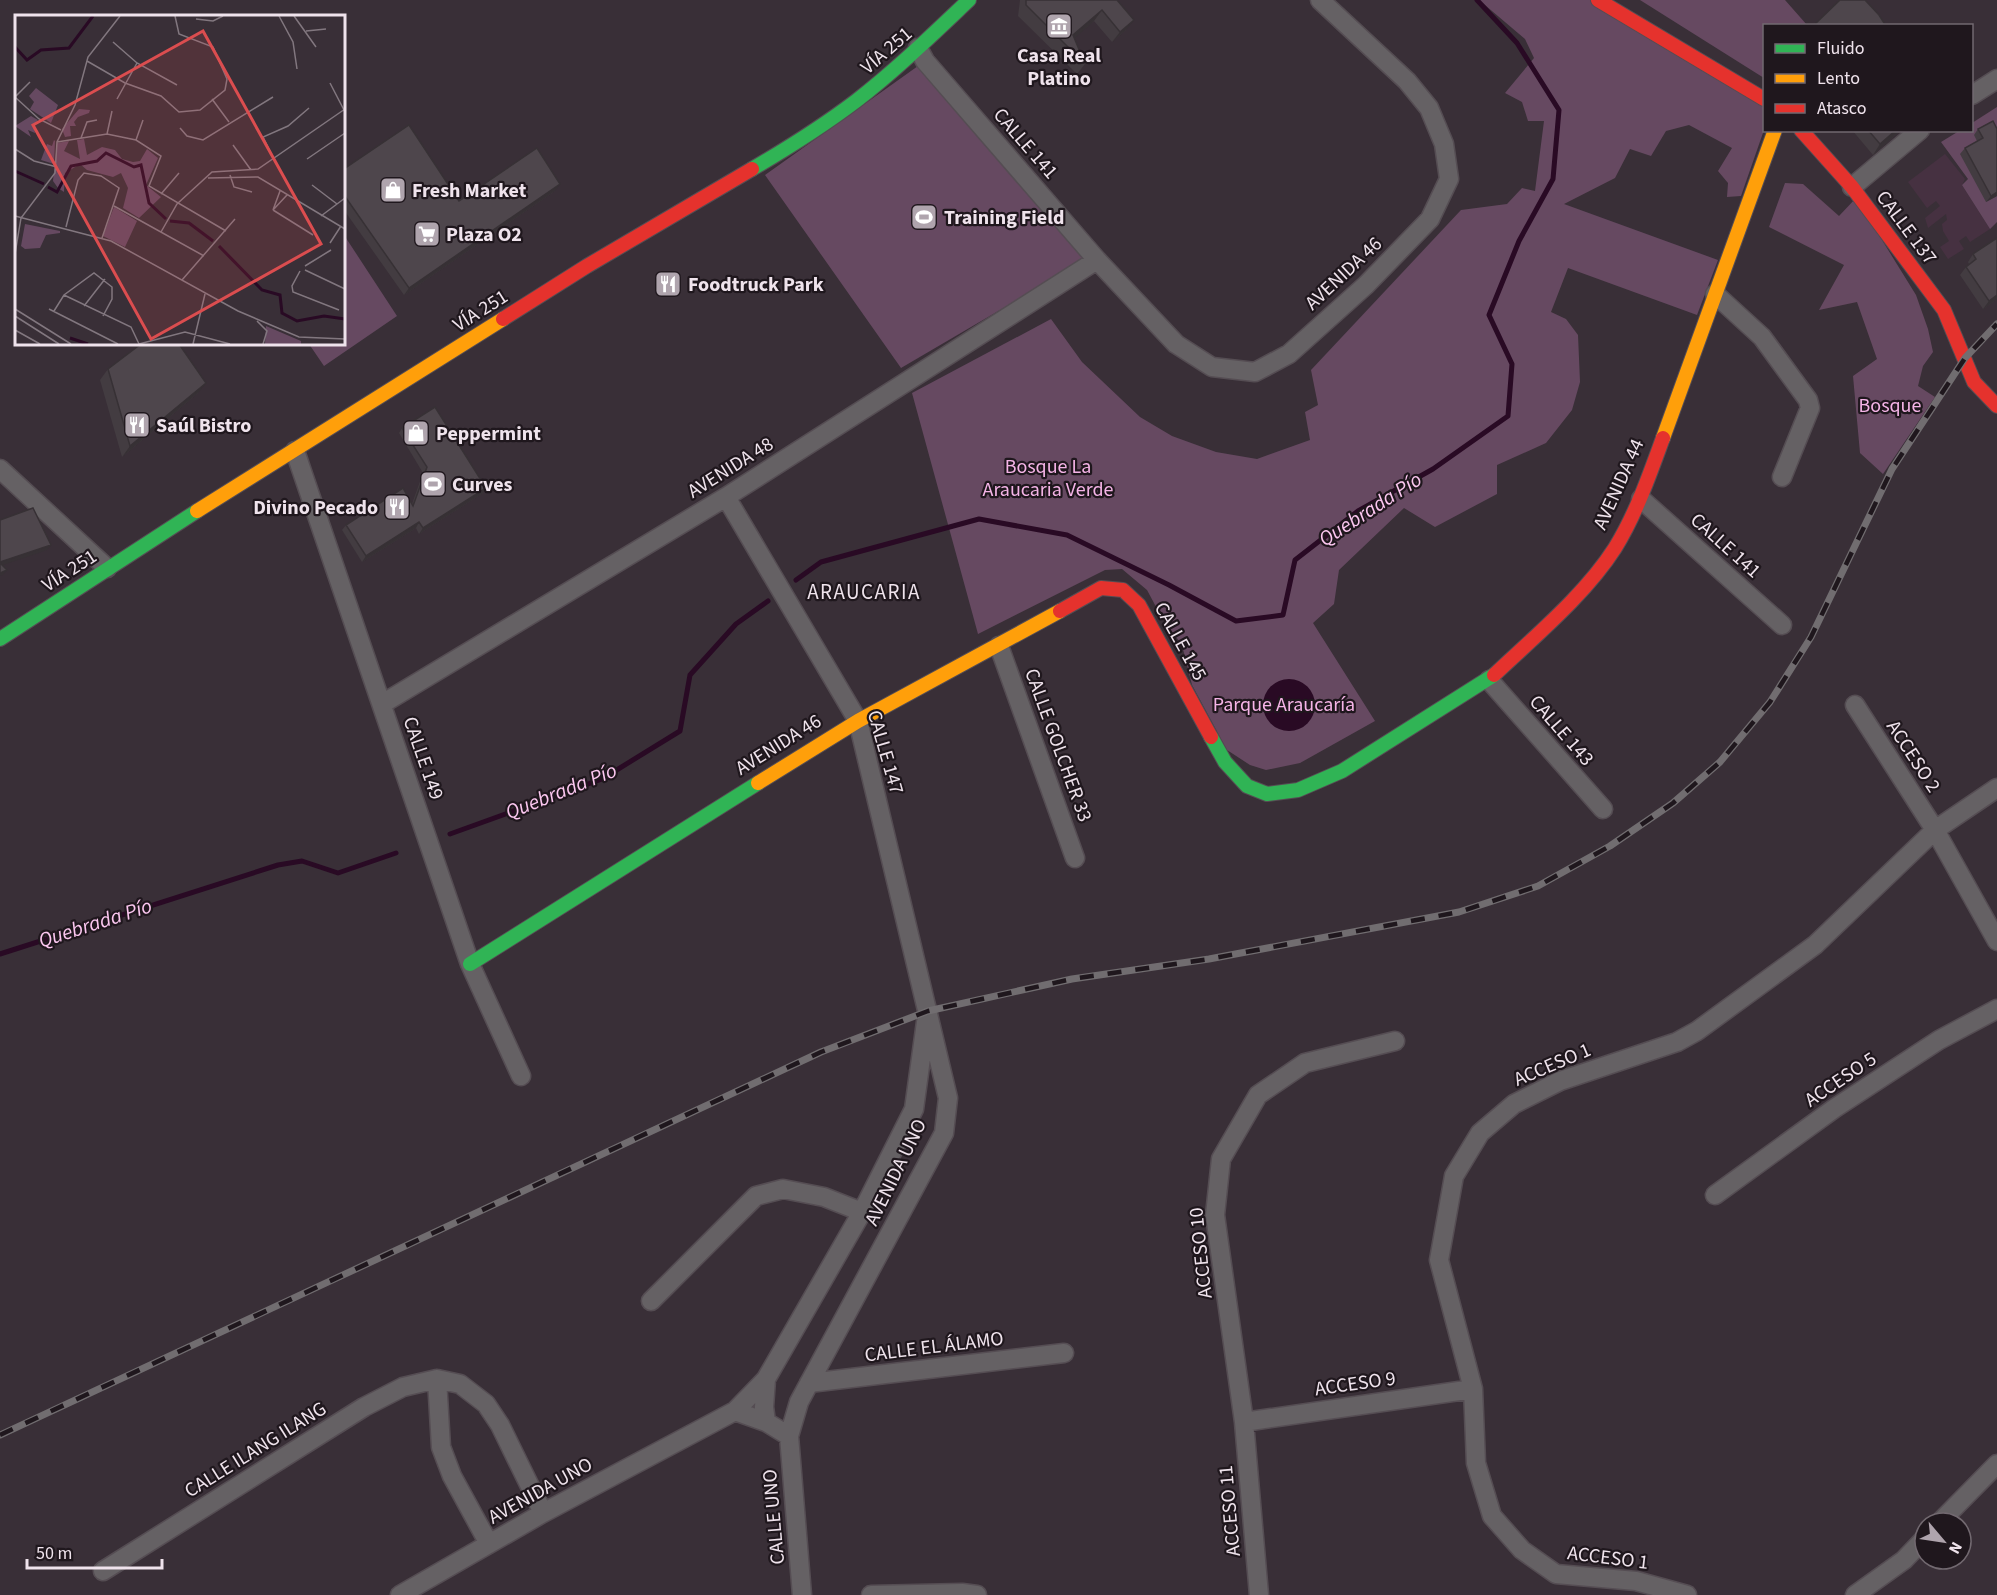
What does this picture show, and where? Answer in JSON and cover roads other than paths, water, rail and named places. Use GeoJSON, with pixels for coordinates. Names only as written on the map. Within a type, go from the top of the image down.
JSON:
{"type":"FeatureCollection","features":[{"type":"Feature","properties":{"kind":"street","name":"VÍA 251"},"geometry":{"type":"LineString","coordinates":[[0,639],[107,568],[587,266],[799,141],[856,101],[918,48],[969,0]]}},
{"type":"Feature","properties":{"kind":"street","name":"AVENIDA 46"},"geometry":{"type":"LineString","coordinates":[[1176,344],[1212,367],[1255,372],[1288,354],[1366,285],[1430,219],[1449,179],[1444,144],[1429,108],[1407,81],[1320,0]]}},
{"type":"Feature","properties":{"kind":"street"},"geometry":{"type":"LineString","coordinates":[[1604,2],[1763,98]]}},
{"type":"Feature","properties":{"kind":"street","name":"CALLE 141"},"geometry":{"type":"LineString","coordinates":[[918,48],[925,61],[1097,260],[1176,344]]}},
{"type":"Feature","properties":{"kind":"street"},"geometry":{"type":"LineString","coordinates":[[1973,93],[1997,79]]}},
{"type":"Feature","properties":{"kind":"street","name":"AVENIDA 44"},"geometry":{"type":"LineString","coordinates":[[1267,794],[1298,790],[1342,771],[1489,680],[1577,595],[1614,549],[1641,499],[1774,132]]}},
{"type":"Feature","properties":{"kind":"street","name":"CALLE 137"},"geometry":{"type":"LineString","coordinates":[[1803,132],[1852,187],[1944,310],[1974,382],[1997,406]]}},
{"type":"Feature","properties":{"kind":"street"},"geometry":{"type":"LineString","coordinates":[[1852,187],[1918,132]]}},
{"type":"Feature","properties":{"kind":"street","name":"AVENIDA 48"},"geometry":{"type":"LineString","coordinates":[[382,704],[726,497],[1097,260]]}},
{"type":"Feature","properties":{"kind":"street"},"geometry":{"type":"LineString","coordinates":[[1715,294],[1762,337],[1808,400],[1810,408],[1782,477]]}},
{"type":"Feature","properties":{"kind":"street","name":"CALLE 149"},"geometry":{"type":"LineString","coordinates":[[296,451],[470,964],[521,1076]]}},
{"type":"Feature","properties":{"kind":"street"},"geometry":{"type":"LineString","coordinates":[[0,469],[107,568]]}},
{"type":"Feature","properties":{"kind":"street","name":"CALLE 147"},"geometry":{"type":"LineString","coordinates":[[726,497],[858,721],[928,1011]]}},
{"type":"Feature","properties":{"kind":"street","name":"CALLE 141"},"geometry":{"type":"LineString","coordinates":[[1641,499],[1782,625]]}},
{"type":"Feature","properties":{"kind":"street","name":"AVENIDA 46"},"geometry":{"type":"LineString","coordinates":[[470,964],[858,721],[999,646],[1101,588],[1122,590]]}},
{"type":"Feature","properties":{"kind":"street","name":"CALLE 145"},"geometry":{"type":"LineString","coordinates":[[1122,590],[1139,605],[1225,762],[1247,786],[1267,794]]}},
{"type":"Feature","properties":{"kind":"street","name":"CALLE GOLCHER 33"},"geometry":{"type":"LineString","coordinates":[[999,646],[1075,858]]}},
{"type":"Feature","properties":{"kind":"street","name":"CALLE 143"},"geometry":{"type":"LineString","coordinates":[[1489,680],[1603,809]]}},
{"type":"Feature","properties":{"kind":"street","name":"ACCESO 2"},"geometry":{"type":"LineString","coordinates":[[1855,705],[1935,830],[1997,941]]}},
{"type":"Feature","properties":{"kind":"street","name":"ACCESO 1"},"geometry":{"type":"LineString","coordinates":[[1687,1595],[1636,1581],[1556,1574],[1522,1550],[1492,1515],[1476,1463],[1473,1389],[1439,1260],[1454,1176],[1480,1133],[1514,1104],[1560,1081],[1677,1042],[1697,1031],[1815,945],[1935,830],[1997,788]]}},
{"type":"Feature","properties":{"kind":"street","name":"ACCESO 5"},"geometry":{"type":"LineString","coordinates":[[1715,1196],[1834,1108],[1939,1040],[1997,1010]]}},
{"type":"Feature","properties":{"kind":"street","name":"AVENIDA UNO"},"geometry":{"type":"LineString","coordinates":[[400,1595],[543,1513],[735,1411],[766,1379],[862,1212],[914,1109],[928,1011]]}},
{"type":"Feature","properties":{"kind":"street","name":"AVENIDA UNO"},"geometry":{"type":"LineString","coordinates":[[789,1436],[798,1402],[944,1133],[948,1098],[928,1011]]}},
{"type":"Feature","properties":{"kind":"street","name":"ACCESO 10"},"geometry":{"type":"LineString","coordinates":[[1244,1422],[1215,1215],[1221,1159],[1258,1095],[1305,1063],[1395,1041]]}},
{"type":"Feature","properties":{"kind":"street"},"geometry":{"type":"LineString","coordinates":[[651,1301],[756,1196],[783,1189],[824,1197],[862,1212]]}},
{"type":"Feature","properties":{"kind":"street","name":"CALLE EL ÁLAMO"},"geometry":{"type":"LineString","coordinates":[[809,1383],[1064,1353]]}},
{"type":"Feature","properties":{"kind":"street"},"geometry":{"type":"LineString","coordinates":[[489,1544],[452,1476],[441,1447],[437,1379],[460,1384],[486,1404],[500,1425],[543,1513]]}},
{"type":"Feature","properties":{"kind":"street","name":"CALLE ILANG ILANG"},"geometry":{"type":"LineString","coordinates":[[103,1571],[364,1407],[403,1387],[437,1379]]}},
{"type":"Feature","properties":{"kind":"street"},"geometry":{"type":"LineString","coordinates":[[766,1379],[764,1407],[768,1424]]}},
{"type":"Feature","properties":{"kind":"street","name":"ACCESO 9"},"geometry":{"type":"LineString","coordinates":[[1244,1422],[1473,1389]]}},
{"type":"Feature","properties":{"kind":"street"},"geometry":{"type":"LineString","coordinates":[[768,1424],[782,1421],[798,1402]]}},
{"type":"Feature","properties":{"kind":"street"},"geometry":{"type":"LineString","coordinates":[[735,1411],[768,1424],[789,1436]]}},
{"type":"Feature","properties":{"kind":"street","name":"ACCESO 11"},"geometry":{"type":"LineString","coordinates":[[1244,1422],[1259,1595]]}},
{"type":"Feature","properties":{"kind":"street","name":"CALLE UNO"},"geometry":{"type":"LineString","coordinates":[[789,1436],[802,1595]]}},
{"type":"Feature","properties":{"kind":"street"},"geometry":{"type":"LineString","coordinates":[[1952,1511],[1997,1464]]}},
{"type":"Feature","properties":{"kind":"street"},"geometry":{"type":"LineString","coordinates":[[1855,1595],[1904,1560],[1913,1551]]}},
{"type":"Feature","properties":{"kind":"street"},"geometry":{"type":"LineString","coordinates":[[871,1595],[962,1593],[977,1595]]}},
{"type":"Feature","properties":{"kind":"waterway","name":"Quebrada Pío"},"geometry":{"type":"LineString","coordinates":[[796,580],[821,562],[979,519],[1067,535],[1236,621],[1283,615],[1295,560],[1358,511],[1433,469],[1508,416],[1512,364],[1489,315],[1519,241],[1553,179],[1559,110],[1517,43],[1477,0]]}},
{"type":"Feature","properties":{"kind":"waterway","name":"Quebrada Pío"},"geometry":{"type":"LineString","coordinates":[[450,834],[602,779],[680,731],[690,675],[736,624],[768,601]]}},
{"type":"Feature","properties":{"kind":"waterway","name":"Quebrada Pío"},"geometry":{"type":"LineString","coordinates":[[0,954],[278,865],[302,861],[338,873],[396,853]]}},
{"type":"Feature","properties":{"kind":"railway"},"geometry":{"type":"LineString","coordinates":[[0,1435],[821,1052],[928,1011],[1072,979],[1209,959],[1459,912],[1538,886],[1610,846],[1673,803],[1720,762],[1770,702],[1811,637],[1892,469],[1965,358],[1997,324]]}},
{"type":"Feature","properties":{"kind":"place","name":"Casa Real Platino"},"geometry":{"type":"Point","coordinates":[1059,26]}},
{"type":"Feature","properties":{"kind":"place","name":"Fresh Market"},"geometry":{"type":"Point","coordinates":[393,190]}},
{"type":"Feature","properties":{"kind":"place","name":"Training Field"},"geometry":{"type":"Point","coordinates":[924,217]}},
{"type":"Feature","properties":{"kind":"place","name":"Plaza O2"},"geometry":{"type":"Point","coordinates":[427,234]}},
{"type":"Feature","properties":{"kind":"place","name":"Foodtruck Park"},"geometry":{"type":"Point","coordinates":[668,284]}},
{"type":"Feature","properties":{"kind":"place","name":"Saúl Bistro"},"geometry":{"type":"Point","coordinates":[137,425]}},
{"type":"Feature","properties":{"kind":"place","name":"Peppermint"},"geometry":{"type":"Point","coordinates":[416,433]}},
{"type":"Feature","properties":{"kind":"place","name":"Curves"},"geometry":{"type":"Point","coordinates":[433,484]}},
{"type":"Feature","properties":{"kind":"place","name":"Divino Pecado"},"geometry":{"type":"Point","coordinates":[397,507]}},
{"type":"Feature","properties":{"kind":"district","name":"ARAUCARIA"},"geometry":{"type":"Point","coordinates":[864,592]}},
{"type":"Feature","properties":{"kind":"park label","name":"Bosque"},"geometry":{"type":"Point","coordinates":[1890,405]}},
{"type":"Feature","properties":{"kind":"park label","name":"Bosque La Araucaria Verde"},"geometry":{"type":"Point","coordinates":[1048,478]}},
{"type":"Feature","properties":{"kind":"park label","name":"Parque Araucaría"},"geometry":{"type":"Point","coordinates":[1284,704]}}]}
